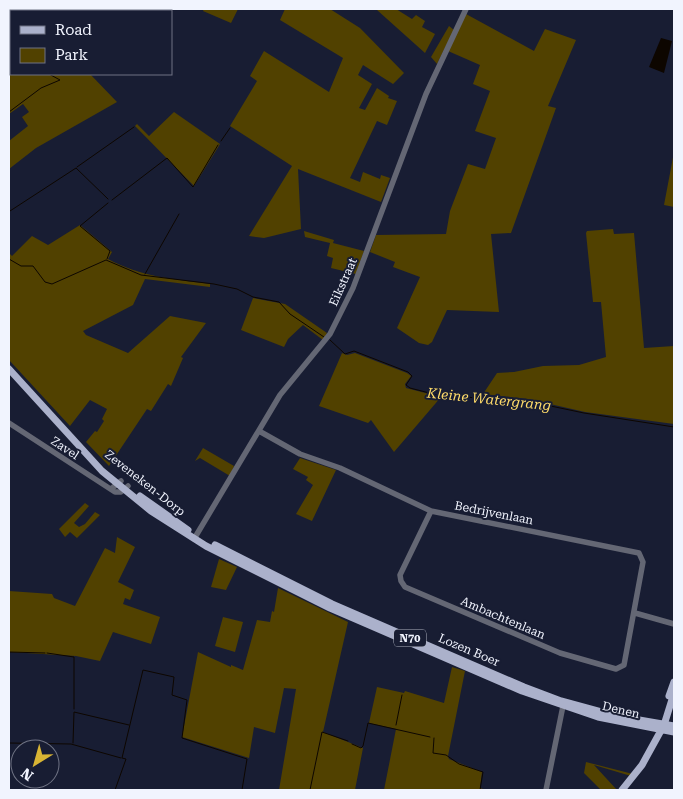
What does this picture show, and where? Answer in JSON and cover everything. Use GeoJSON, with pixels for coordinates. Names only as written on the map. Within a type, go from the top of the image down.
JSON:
{"type":"FeatureCollection","features":[{"type":"Feature","properties":{"kind":"main road","name":"Zeveneken-Dorp"},"geometry":{"type":"LineString","coordinates":[[9,369],[80,446],[119,482],[196,538]]}},
{"type":"Feature","properties":{"kind":"main road","name":"Lozen Boer"},"geometry":{"type":"LineString","coordinates":[[196,538],[330,608],[522,691],[563,706]]}},
{"type":"Feature","properties":{"kind":"main road","name":"Lozen Boer"},"geometry":{"type":"LineString","coordinates":[[196,538],[332,604],[524,686],[590,709],[661,726]]}},
{"type":"Feature","properties":{"kind":"main road"},"geometry":{"type":"LineString","coordinates":[[661,726],[674,682]]}},
{"type":"Feature","properties":{"kind":"main road"},"geometry":{"type":"LineString","coordinates":[[622,790],[642,765],[661,726],[674,693]]}},
{"type":"Feature","properties":{"kind":"main road","name":"Denen"},"geometry":{"type":"LineString","coordinates":[[563,706],[620,722],[674,726]]}},
{"type":"Feature","properties":{"kind":"main road","name":"Denen"},"geometry":{"type":"LineString","coordinates":[[661,726],[674,732]]}},
{"type":"Feature","properties":{"kind":"street","name":"Eikstraat"},"geometry":{"type":"LineString","coordinates":[[196,538],[280,395],[324,342],[353,288],[426,94],[466,9]]}},
{"type":"Feature","properties":{"kind":"street","name":"Zavel"},"geometry":{"type":"LineString","coordinates":[[9,423],[111,489]]}},
{"type":"Feature","properties":{"kind":"street","name":"Bedrijvenlaan"},"geometry":{"type":"LineString","coordinates":[[259,431],[300,454],[340,468],[432,511],[639,553],[644,562],[635,613]]}},
{"type":"Feature","properties":{"kind":"street"},"geometry":{"type":"LineString","coordinates":[[119,482],[111,489],[119,493],[126,488]]}},
{"type":"Feature","properties":{"kind":"street","name":"Ambachtenlaan"},"geometry":{"type":"LineString","coordinates":[[432,511],[400,575],[405,587],[560,653],[616,669],[626,662],[635,613]]}},
{"type":"Feature","properties":{"kind":"street"},"geometry":{"type":"LineString","coordinates":[[635,613],[674,624]]}},
{"type":"Feature","properties":{"kind":"street"},"geometry":{"type":"LineString","coordinates":[[546,790],[563,706]]}},
{"type":"Feature","properties":{"kind":"green space"},"geometry":{"type":"Polygon","coordinates":[[[9,9],[36,10],[10,10],[10,75],[91,75],[117,102],[36,148],[9,169],[9,141],[28,126],[22,117],[29,112],[23,104],[9,114],[9,9]]]}},
{"type":"Feature","properties":{"kind":"green space"},"geometry":{"type":"Polygon","coordinates":[[[204,9],[238,9],[231,23],[203,11],[204,9]]]}},
{"type":"Feature","properties":{"kind":"green space"},"geometry":{"type":"Polygon","coordinates":[[[285,9],[330,9],[360,28],[404,73],[393,84],[363,65],[358,75],[372,84],[359,108],[365,110],[377,88],[389,96],[388,98],[397,101],[387,125],[377,121],[350,178],[360,182],[363,172],[380,179],[381,175],[390,178],[381,202],[298,169],[301,229],[264,238],[249,236],[292,166],[230,126],[257,81],[250,76],[264,51],[329,92],[343,58],[280,20],[285,9]]]}},
{"type":"Feature","properties":{"kind":"green space"},"geometry":{"type":"Polygon","coordinates":[[[396,9],[412,19],[416,15],[425,21],[422,27],[435,34],[425,53],[377,10],[396,9]]]}},
{"type":"Feature","properties":{"kind":"green space"},"geometry":{"type":"Polygon","coordinates":[[[466,14],[534,51],[545,29],[576,40],[548,106],[556,108],[511,233],[491,234],[499,312],[447,310],[432,342],[428,345],[419,343],[397,328],[420,277],[393,267],[395,262],[370,252],[376,235],[446,234],[450,211],[468,164],[485,169],[496,138],[475,131],[490,91],[473,84],[480,65],[448,51],[466,14]]]}},
{"type":"Feature","properties":{"kind":"green space"},"geometry":{"type":"Polygon","coordinates":[[[449,26],[454,30],[437,64],[431,57],[449,26]]]}},
{"type":"Feature","properties":{"kind":"green space"},"geometry":{"type":"Polygon","coordinates":[[[174,112],[220,144],[194,186],[135,126],[137,124],[149,136],[174,112]]]}},
{"type":"Feature","properties":{"kind":"green space"},"geometry":{"type":"Polygon","coordinates":[[[674,152],[674,207],[664,205],[674,152]]]}},
{"type":"Feature","properties":{"kind":"green space"},"geometry":{"type":"Polygon","coordinates":[[[80,225],[112,252],[108,259],[120,265],[145,274],[210,284],[210,287],[145,279],[133,305],[83,331],[86,335],[128,353],[170,316],[206,323],[181,357],[183,358],[171,386],[168,384],[151,411],[147,409],[109,466],[86,442],[95,431],[97,432],[104,421],[102,419],[107,409],[90,400],[70,426],[9,360],[9,253],[12,256],[32,236],[48,245],[80,225]]]}},
{"type":"Feature","properties":{"kind":"green space"},"geometry":{"type":"Polygon","coordinates":[[[613,229],[614,234],[634,233],[644,348],[674,346],[674,424],[585,412],[528,399],[483,394],[497,373],[514,372],[543,366],[579,365],[606,357],[601,302],[593,302],[586,233],[587,231],[613,229]]]}},
{"type":"Feature","properties":{"kind":"green space"},"geometry":{"type":"Polygon","coordinates":[[[304,231],[334,240],[333,243],[364,251],[356,274],[331,268],[333,258],[327,256],[330,243],[305,237],[304,231]]]}},
{"type":"Feature","properties":{"kind":"green space"},"geometry":{"type":"Polygon","coordinates":[[[253,298],[285,304],[327,333],[323,340],[303,325],[288,339],[284,347],[241,330],[253,298]]]}},
{"type":"Feature","properties":{"kind":"green space"},"geometry":{"type":"Polygon","coordinates":[[[342,353],[347,355],[355,353],[407,373],[411,376],[405,384],[406,388],[441,397],[394,452],[371,420],[368,423],[319,406],[342,353]]]}},
{"type":"Feature","properties":{"kind":"green space"},"geometry":{"type":"Polygon","coordinates":[[[203,448],[234,466],[230,476],[200,458],[195,461],[203,448]]]}},
{"type":"Feature","properties":{"kind":"green space"},"geometry":{"type":"Polygon","coordinates":[[[300,458],[336,470],[312,521],[296,514],[313,485],[306,480],[308,477],[293,469],[300,458]]]}},
{"type":"Feature","properties":{"kind":"green space"},"geometry":{"type":"Polygon","coordinates":[[[85,503],[89,506],[74,523],[79,527],[85,524],[95,512],[100,515],[77,538],[70,532],[65,537],[59,529],[85,503]]]}},
{"type":"Feature","properties":{"kind":"green space"},"geometry":{"type":"Polygon","coordinates":[[[117,537],[135,547],[118,582],[134,590],[130,600],[125,598],[123,604],[160,617],[151,644],[113,632],[100,661],[76,656],[9,652],[9,591],[52,594],[54,598],[75,606],[105,548],[115,553],[117,537]]]}},
{"type":"Feature","properties":{"kind":"green space"},"geometry":{"type":"Polygon","coordinates":[[[219,559],[237,567],[226,590],[211,587],[219,559]]]}},
{"type":"Feature","properties":{"kind":"green space"},"geometry":{"type":"Polygon","coordinates":[[[278,588],[348,622],[323,732],[363,748],[355,790],[279,790],[296,689],[284,688],[275,733],[254,727],[249,758],[182,737],[198,652],[231,667],[231,665],[243,670],[257,620],[270,622],[272,611],[274,612],[278,588]]]}},
{"type":"Feature","properties":{"kind":"green space"},"geometry":{"type":"Polygon","coordinates":[[[223,617],[243,622],[235,652],[215,646],[223,617]]]}},
{"type":"Feature","properties":{"kind":"green space"},"geometry":{"type":"Polygon","coordinates":[[[452,667],[465,671],[448,756],[449,759],[482,772],[480,788],[486,790],[384,790],[396,729],[369,723],[377,687],[404,693],[405,691],[444,703],[452,667]]]}},
{"type":"Feature","properties":{"kind":"green space"},"geometry":{"type":"Polygon","coordinates":[[[586,762],[633,774],[631,776],[594,765],[617,790],[601,790],[584,773],[586,762]]]}},
{"type":"Feature","properties":{"kind":"shaded area"},"geometry":{"type":"Polygon","coordinates":[[[661,38],[672,41],[664,73],[649,67],[661,38]]]}},
{"type":"Feature","properties":{"kind":"waterway"},"geometry":{"type":"LineString","coordinates":[[9,112],[41,88],[60,80],[51,75]]}},
{"type":"Feature","properties":{"kind":"waterway"},"geometry":{"type":"LineString","coordinates":[[77,167],[134,127]]}},
{"type":"Feature","properties":{"kind":"waterway"},"geometry":{"type":"LineString","coordinates":[[221,141],[230,128]]}},
{"type":"Feature","properties":{"kind":"waterway"},"geometry":{"type":"LineString","coordinates":[[112,200],[167,158],[193,187],[218,145]]}},
{"type":"Feature","properties":{"kind":"waterway"},"geometry":{"type":"LineString","coordinates":[[10,211],[76,168],[108,199]]}},
{"type":"Feature","properties":{"kind":"waterway"},"geometry":{"type":"LineString","coordinates":[[107,259],[110,251],[80,226],[108,203]]}},
{"type":"Feature","properties":{"kind":"waterway"},"geometry":{"type":"LineString","coordinates":[[145,274],[179,214]]}},
{"type":"Feature","properties":{"kind":"waterway","name":"Kleine Watergrang"},"geometry":{"type":"LineString","coordinates":[[9,259],[21,266],[33,266],[45,282],[52,284],[106,260],[141,275],[214,284],[237,289],[253,297],[279,302],[290,314],[324,337]]}},
{"type":"Feature","properties":{"kind":"waterway","name":"Kleine Watergrang"},"geometry":{"type":"LineString","coordinates":[[330,340],[345,354],[354,351],[408,372],[412,376],[406,385],[410,388],[441,396],[522,400],[584,413],[674,427]]}},
{"type":"Feature","properties":{"kind":"waterway"},"geometry":{"type":"LineString","coordinates":[[9,652],[45,653]]}},
{"type":"Feature","properties":{"kind":"waterway"},"geometry":{"type":"LineString","coordinates":[[47,653],[74,657],[74,709]]}},
{"type":"Feature","properties":{"kind":"waterway"},"geometry":{"type":"LineString","coordinates":[[115,790],[126,759],[122,758],[143,670],[174,677],[172,695],[187,700],[182,738],[247,759],[242,790]]}},
{"type":"Feature","properties":{"kind":"waterway"},"geometry":{"type":"LineString","coordinates":[[396,725],[402,695]]}},
{"type":"Feature","properties":{"kind":"waterway"},"geometry":{"type":"LineString","coordinates":[[73,743],[74,712],[129,725]]}},
{"type":"Feature","properties":{"kind":"waterway"},"geometry":{"type":"LineString","coordinates":[[352,744],[361,748],[363,746],[368,723],[430,737]]}},
{"type":"Feature","properties":{"kind":"waterway"},"geometry":{"type":"LineString","coordinates":[[310,790],[322,732],[348,741]]}},
{"type":"Feature","properties":{"kind":"waterway"},"geometry":{"type":"LineString","coordinates":[[434,738],[433,753],[446,755],[459,764],[483,772],[480,790]]}},
{"type":"Feature","properties":{"kind":"waterway"},"geometry":{"type":"LineString","coordinates":[[9,743],[71,744],[121,758]]}}]}
